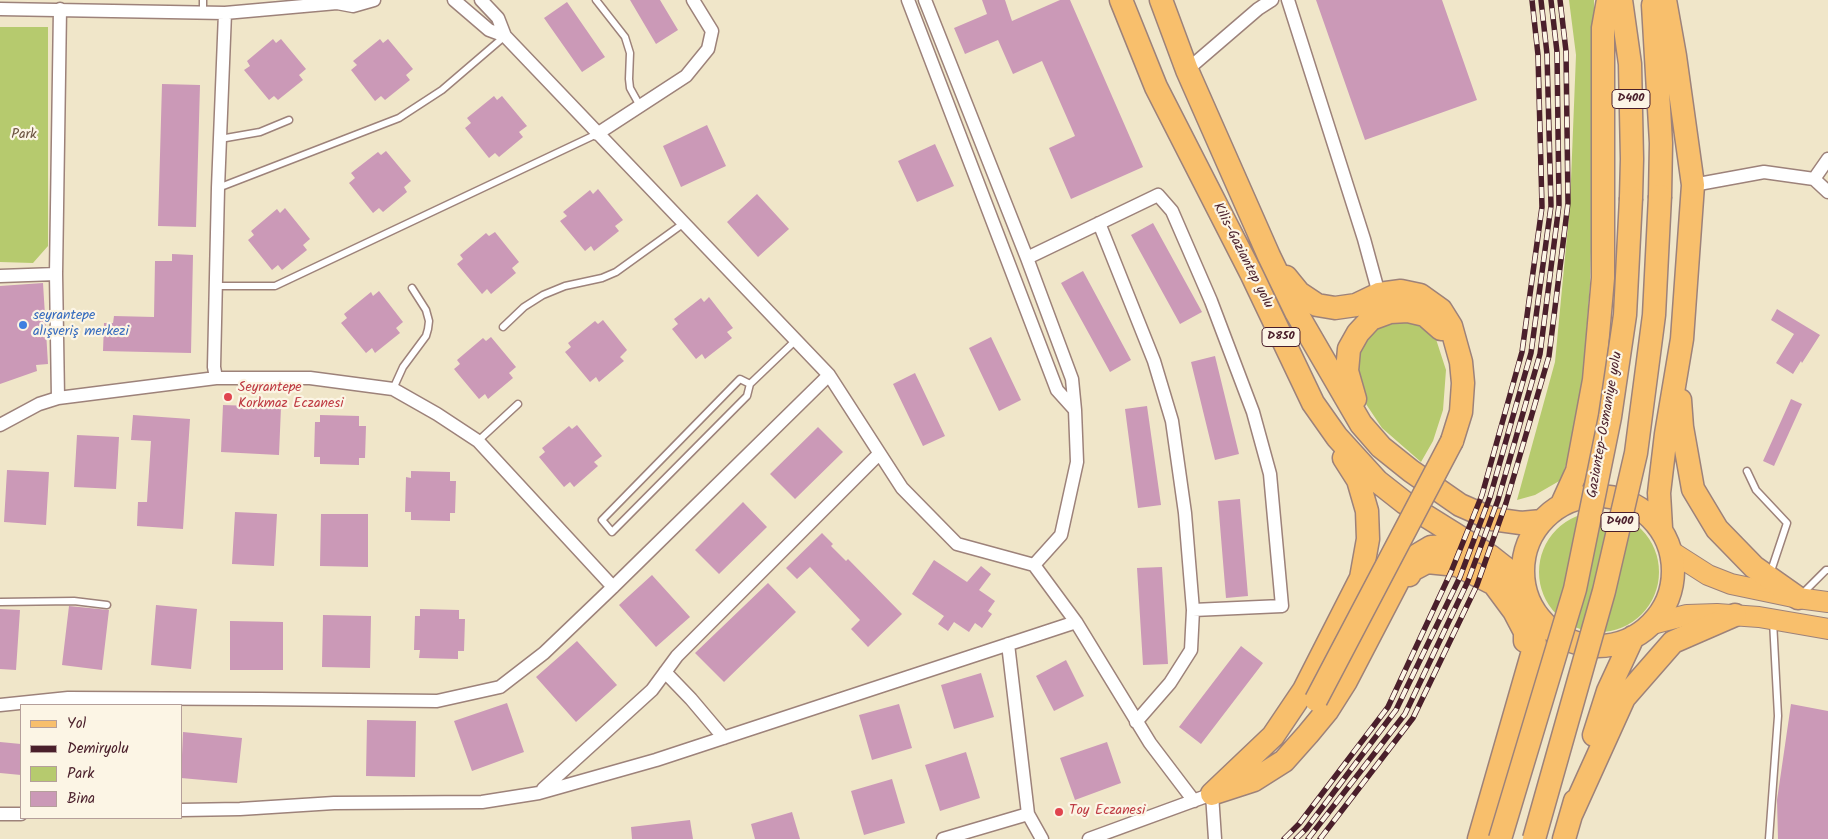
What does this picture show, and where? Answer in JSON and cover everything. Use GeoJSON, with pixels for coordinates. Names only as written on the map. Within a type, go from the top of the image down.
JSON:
{"type":"FeatureCollection","features":[{"type":"Feature","properties":{"kind":"highway","name":"Kilis-Gaziantep yolu"},"geometry":{"type":"LineString","coordinates":[[1121,0],[1156,87],[1252,275],[1313,403],[1337,437],[1377,481],[1405,502],[1490,556],[1509,571],[1530,604]]}},
{"type":"Feature","properties":{"kind":"highway","name":"Kilis-Gaziantep yolu"},"geometry":{"type":"LineString","coordinates":[[1161,0],[1187,70],[1269,256],[1296,312],[1361,424],[1381,447],[1410,471],[1460,505],[1492,519],[1521,524],[1542,521]]}},
{"type":"Feature","properties":{"kind":"highway"},"geometry":{"type":"LineString","coordinates":[[1562,504],[1577,471],[1594,380],[1603,278],[1603,28],[1608,0]]}},
{"type":"Feature","properties":{"kind":"highway","name":"Gaziantep-Osmaniye yolu"},"geometry":{"type":"LineString","coordinates":[[1500,839],[1575,589],[1608,427],[1625,315],[1632,159],[1630,64],[1621,0]]}},
{"type":"Feature","properties":{"kind":"highway","name":"D400"},"geometry":{"type":"LineString","coordinates":[[1534,839],[1604,591],[1636,453],[1654,314],[1660,196],[1661,143],[1653,0]]}},
{"type":"Feature","properties":{"kind":"highway"},"geometry":{"type":"LineString","coordinates":[[1661,528],[1659,493],[1682,339],[1693,185],[1675,56],[1664,0]]}},
{"type":"Feature","properties":{"kind":"highway"},"geometry":{"type":"LineString","coordinates":[[1203,798],[1250,770],[1279,746],[1316,700],[1452,441],[1461,412],[1463,383],[1461,362],[1451,326],[1441,310],[1420,295],[1401,291],[1379,294],[1356,305],[1335,308],[1317,305],[1298,293],[1269,256]]}},
{"type":"Feature","properties":{"kind":"highway"},"geometry":{"type":"LineString","coordinates":[[1361,424],[1347,371],[1350,349],[1358,333],[1371,319],[1390,312],[1408,311],[1425,315],[1439,326],[1457,348]]}},
{"type":"Feature","properties":{"kind":"highway"},"geometry":{"type":"LineString","coordinates":[[1678,366],[1682,427],[1693,489],[1716,529],[1754,567],[1798,598]]}},
{"type":"Feature","properties":{"kind":"highway"},"geometry":{"type":"LineString","coordinates":[[1203,798],[1274,736],[1304,690],[1361,578],[1368,539],[1367,511],[1358,480],[1313,403]]}},
{"type":"Feature","properties":{"kind":"highway"},"geometry":{"type":"LineString","coordinates":[[1479,839],[1535,644],[1530,604],[1524,586],[1523,570],[1531,537],[1542,521],[1562,504],[1580,497],[1607,496],[1627,500],[1649,514],[1661,528],[1672,552],[1672,586],[1667,602],[1652,624],[1633,637],[1609,645],[1590,646],[1564,638],[1552,631],[1530,604]]}},
{"type":"Feature","properties":{"kind":"highway"},"geometry":{"type":"LineString","coordinates":[[1203,798],[1254,780],[1284,761],[1326,712],[1346,681],[1409,560],[1431,547],[1451,546],[1490,556]]}},
{"type":"Feature","properties":{"kind":"highway"},"geometry":{"type":"LineString","coordinates":[[1368,638],[1398,595],[1412,570],[1427,562],[1457,565],[1494,584],[1514,611],[1525,632],[1524,680]]}},
{"type":"Feature","properties":{"kind":"highway"},"geometry":{"type":"LineString","coordinates":[[1571,815],[1624,698],[1673,642],[1735,615]]}},
{"type":"Feature","properties":{"kind":"highway"},"geometry":{"type":"LineString","coordinates":[[1564,839],[1592,738],[1608,691],[1633,637]]}},
{"type":"Feature","properties":{"kind":"main road"},"geometry":{"type":"LineString","coordinates":[[1672,552],[1708,575],[1731,584],[1798,598],[1828,602]]}},
{"type":"Feature","properties":{"kind":"main road"},"geometry":{"type":"LineString","coordinates":[[1652,624],[1687,615],[1717,614],[1773,620],[1828,629]]}},
{"type":"Feature","properties":{"kind":"street"},"geometry":{"type":"LineString","coordinates":[[0,9],[203,6],[225,13],[339,2],[353,6],[374,0]]}},
{"type":"Feature","properties":{"kind":"street"},"geometry":{"type":"LineString","coordinates":[[454,0],[489,30],[504,36],[796,340],[828,375],[902,488],[957,544],[1034,565],[1076,622],[1136,722],[1203,798],[1215,839]]}},
{"type":"Feature","properties":{"kind":"street"},"geometry":{"type":"LineString","coordinates":[[480,0],[498,18],[504,36]]}},
{"type":"Feature","properties":{"kind":"street"},"geometry":{"type":"LineString","coordinates":[[597,134],[686,76],[708,49],[712,31],[693,0]]}},
{"type":"Feature","properties":{"kind":"street"},"geometry":{"type":"LineString","coordinates":[[908,0],[1057,390],[1075,410]]}},
{"type":"Feature","properties":{"kind":"street"},"geometry":{"type":"LineString","coordinates":[[926,0],[1027,258],[1072,379],[1077,462],[1061,535],[1034,565]]}},
{"type":"Feature","properties":{"kind":"street"},"geometry":{"type":"LineString","coordinates":[[1187,70],[1258,9],[1272,0]]}},
{"type":"Feature","properties":{"kind":"street"},"geometry":{"type":"LineString","coordinates":[[1288,0],[1364,239],[1379,294]]}},
{"type":"Feature","properties":{"kind":"street"},"geometry":{"type":"LineString","coordinates":[[58,398],[56,274],[60,9]]}},
{"type":"Feature","properties":{"kind":"street"},"geometry":{"type":"LineString","coordinates":[[216,378],[214,367],[215,286],[225,13]]}},
{"type":"Feature","properties":{"kind":"street"},"geometry":{"type":"LineString","coordinates":[[1814,179],[1828,159]]}},
{"type":"Feature","properties":{"kind":"street"},"geometry":{"type":"LineString","coordinates":[[1693,185],[1764,172],[1814,179],[1828,192]]}},
{"type":"Feature","properties":{"kind":"street"},"geometry":{"type":"LineString","coordinates":[[1027,258],[1158,195],[1172,211],[1211,301],[1254,412],[1270,474],[1282,606],[1194,610]]}},
{"type":"Feature","properties":{"kind":"street"},"geometry":{"type":"LineString","coordinates":[[1099,223],[1154,361],[1172,421],[1185,513],[1194,610],[1191,650],[1170,684],[1136,722]]}},
{"type":"Feature","properties":{"kind":"street"},"geometry":{"type":"LineString","coordinates":[[0,276],[56,274]]}},
{"type":"Feature","properties":{"kind":"street"},"geometry":{"type":"LineString","coordinates":[[0,705],[68,698],[260,698],[437,701],[500,687],[544,653],[828,375]]}},
{"type":"Feature","properties":{"kind":"street"},"geometry":{"type":"LineString","coordinates":[[0,425],[39,404],[58,398],[216,378],[310,378],[393,389],[437,414],[478,441],[613,587]]}},
{"type":"Feature","properties":{"kind":"street"},"geometry":{"type":"LineString","coordinates":[[539,793],[652,690],[664,672],[684,649],[879,454]]}},
{"type":"Feature","properties":{"kind":"street"},"geometry":{"type":"LineString","coordinates":[[182,810],[334,804],[482,802],[539,793],[656,760],[1076,622]]}},
{"type":"Feature","properties":{"kind":"street"},"geometry":{"type":"LineString","coordinates":[[1008,644],[1028,814],[1042,839]]}},
{"type":"Feature","properties":{"kind":"street"},"geometry":{"type":"LineString","coordinates":[[664,672],[691,699],[724,738]]}},
{"type":"Feature","properties":{"kind":"street"},"geometry":{"type":"LineString","coordinates":[[1089,839],[1203,798]]}},
{"type":"Feature","properties":{"kind":"street"},"geometry":{"type":"LineString","coordinates":[[0,814],[20,814]]}},
{"type":"Feature","properties":{"kind":"street"},"geometry":{"type":"LineString","coordinates":[[943,839],[1028,814]]}},
{"type":"Feature","properties":{"kind":"lane"},"geometry":{"type":"LineString","coordinates":[[596,0],[625,37],[630,53],[628,79],[630,88],[640,106]]}},
{"type":"Feature","properties":{"kind":"lane"},"geometry":{"type":"LineString","coordinates":[[218,188],[399,118],[442,90],[504,36]]}},
{"type":"Feature","properties":{"kind":"lane"},"geometry":{"type":"LineString","coordinates":[[220,140],[260,132],[289,120]]}},
{"type":"Feature","properties":{"kind":"lane"},"geometry":{"type":"LineString","coordinates":[[215,286],[275,286],[597,134]]}},
{"type":"Feature","properties":{"kind":"lane"},"geometry":{"type":"LineString","coordinates":[[503,327],[524,307],[544,295],[565,286],[602,278],[616,272],[684,223]]}},
{"type":"Feature","properties":{"kind":"lane"},"geometry":{"type":"LineString","coordinates":[[393,389],[403,366],[426,336],[428,329],[429,321],[426,310],[412,288]]}},
{"type":"Feature","properties":{"kind":"lane"},"geometry":{"type":"LineString","coordinates":[[750,384],[740,379],[602,520],[612,532],[747,396],[750,384],[796,340]]}},
{"type":"Feature","properties":{"kind":"lane"},"geometry":{"type":"LineString","coordinates":[[478,441],[518,404]]}},
{"type":"Feature","properties":{"kind":"lane"},"geometry":{"type":"LineString","coordinates":[[1747,471],[1756,490],[1788,523],[1769,578]]}},
{"type":"Feature","properties":{"kind":"lane"},"geometry":{"type":"LineString","coordinates":[[1798,598],[1828,570]]}},
{"type":"Feature","properties":{"kind":"lane"},"geometry":{"type":"LineString","coordinates":[[0,602],[74,601],[107,605]]}},
{"type":"Feature","properties":{"kind":"lane"},"geometry":{"type":"LineString","coordinates":[[1769,839],[1778,716],[1773,620]]}},
{"type":"Feature","properties":{"kind":"green space"},"geometry":{"type":"Polygon","coordinates":[[[1569,0],[1594,0],[1594,151],[1590,284],[1583,376],[1573,442],[1561,480],[1535,495],[1517,500],[1555,362],[1570,205],[1576,55],[1569,0]]]}},
{"type":"Feature","properties":{"kind":"green space","name":"Park"},"geometry":{"type":"Polygon","coordinates":[[[0,27],[48,27],[48,246],[33,263],[0,262],[0,27]]]}},
{"type":"Feature","properties":{"kind":"green space"},"geometry":{"type":"Polygon","coordinates":[[[1392,321],[1414,323],[1435,336],[1446,370],[1443,410],[1433,441],[1421,462],[1382,428],[1356,389],[1354,356],[1368,333],[1392,321]]]}},
{"type":"Feature","properties":{"kind":"green space"},"geometry":{"type":"Polygon","coordinates":[[[1599,512],[1622,516],[1642,529],[1655,549],[1659,572],[1655,595],[1642,615],[1622,628],[1599,632],[1576,628],[1556,615],[1543,595],[1539,572],[1543,549],[1556,529],[1576,516],[1599,512]]]}},
{"type":"Feature","properties":{"kind":"building"},"geometry":{"type":"Polygon","coordinates":[[[630,0],[660,0],[678,30],[656,44],[630,0]]]}},
{"type":"Feature","properties":{"kind":"building"},"geometry":{"type":"Polygon","coordinates":[[[982,0],[1005,0],[1012,21],[1060,0],[1070,0],[1143,167],[1071,199],[1049,148],[1075,136],[1042,61],[1013,74],[998,40],[965,54],[954,28],[987,14],[982,0]]]}},
{"type":"Feature","properties":{"kind":"building"},"geometry":{"type":"Polygon","coordinates":[[[1316,0],[1442,0],[1477,100],[1365,140],[1316,0]]]}},
{"type":"Feature","properties":{"kind":"building"},"geometry":{"type":"Polygon","coordinates":[[[567,2],[605,57],[582,72],[544,18],[567,2]]]}},
{"type":"Feature","properties":{"kind":"building"},"geometry":{"type":"Polygon","coordinates":[[[273,39],[276,43],[281,39],[306,69],[299,75],[303,80],[278,100],[274,96],[269,100],[244,70],[250,66],[247,61],[273,39]]]}},
{"type":"Feature","properties":{"kind":"building"},"geometry":{"type":"Polygon","coordinates":[[[380,39],[383,43],[388,39],[413,69],[406,75],[410,80],[385,100],[381,96],[375,101],[351,70],[357,65],[353,61],[380,39]]]}},
{"type":"Feature","properties":{"kind":"building"},"geometry":{"type":"Polygon","coordinates":[[[162,84],[200,85],[196,227],[158,226],[162,84]]]}},
{"type":"Feature","properties":{"kind":"building"},"geometry":{"type":"Polygon","coordinates":[[[494,96],[497,100],[502,96],[527,126],[519,132],[523,137],[499,157],[495,153],[489,158],[465,128],[471,123],[467,118],[494,96]]]}},
{"type":"Feature","properties":{"kind":"building"},"geometry":{"type":"Polygon","coordinates":[[[707,125],[726,166],[681,187],[663,146],[707,125]]]}},
{"type":"Feature","properties":{"kind":"building"},"geometry":{"type":"Polygon","coordinates":[[[935,144],[954,186],[917,202],[898,161],[935,144]]]}},
{"type":"Feature","properties":{"kind":"building"},"geometry":{"type":"Polygon","coordinates":[[[386,151],[411,181],[404,187],[407,192],[383,212],[379,208],[373,213],[349,183],[355,178],[351,173],[378,152],[381,155],[386,151]]]}},
{"type":"Feature","properties":{"kind":"building"},"geometry":{"type":"Polygon","coordinates":[[[598,189],[623,220],[615,226],[619,231],[594,251],[591,246],[585,251],[560,221],[567,216],[563,212],[590,190],[593,194],[598,189]]]}},
{"type":"Feature","properties":{"kind":"building"},"geometry":{"type":"Polygon","coordinates":[[[757,194],[789,229],[758,257],[727,222],[757,194]]]}},
{"type":"Feature","properties":{"kind":"building"},"geometry":{"type":"Polygon","coordinates":[[[285,208],[310,239],[303,245],[307,250],[282,270],[278,265],[272,270],[248,240],[254,235],[251,231],[277,209],[280,213],[285,208]]]}},
{"type":"Feature","properties":{"kind":"building"},"geometry":{"type":"Polygon","coordinates":[[[1153,223],[1202,312],[1180,324],[1131,235],[1153,223]]]}},
{"type":"Feature","properties":{"kind":"building"},"geometry":{"type":"Polygon","coordinates":[[[495,232],[519,262],[512,268],[516,273],[491,294],[487,289],[482,294],[457,264],[463,259],[460,255],[486,233],[489,236],[495,232]]]}},
{"type":"Feature","properties":{"kind":"building"},"geometry":{"type":"Polygon","coordinates":[[[172,254],[193,255],[191,353],[103,351],[104,323],[113,323],[114,316],[154,317],[155,261],[172,261],[172,254]]]}},
{"type":"Feature","properties":{"kind":"building"},"geometry":{"type":"Polygon","coordinates":[[[1083,271],[1131,360],[1110,372],[1061,283],[1083,271]]]}},
{"type":"Feature","properties":{"kind":"building","name":"seyrantepe alışveriş merkezi"},"geometry":{"type":"Polygon","coordinates":[[[43,283],[48,364],[36,365],[37,371],[0,384],[0,286],[43,283]]]}},
{"type":"Feature","properties":{"kind":"building"},"geometry":{"type":"Polygon","coordinates":[[[379,291],[403,322],[396,328],[400,333],[375,353],[372,348],[366,353],[341,323],[347,318],[344,314],[371,292],[373,296],[379,291]]]}},
{"type":"Feature","properties":{"kind":"building"},"geometry":{"type":"Polygon","coordinates":[[[709,297],[733,328],[727,332],[732,338],[705,359],[702,354],[696,359],[672,329],[678,324],[674,319],[701,298],[704,302],[709,297]]]}},
{"type":"Feature","properties":{"kind":"building"},"geometry":{"type":"Polygon","coordinates":[[[1777,309],[1820,335],[1793,374],[1776,363],[1794,334],[1771,320],[1777,309]]]}},
{"type":"Feature","properties":{"kind":"building"},"geometry":{"type":"Polygon","coordinates":[[[603,320],[627,350],[620,357],[624,361],[599,382],[596,377],[590,382],[565,352],[571,347],[568,343],[595,321],[598,324],[603,320]]]}},
{"type":"Feature","properties":{"kind":"building"},"geometry":{"type":"Polygon","coordinates":[[[491,337],[516,367],[509,373],[513,378],[488,399],[485,394],[479,399],[454,369],[460,364],[457,360],[483,338],[486,341],[491,337]]]}},
{"type":"Feature","properties":{"kind":"building"},"geometry":{"type":"Polygon","coordinates":[[[991,337],[1021,400],[999,411],[969,348],[991,337]]]}},
{"type":"Feature","properties":{"kind":"building"},"geometry":{"type":"Polygon","coordinates":[[[1215,356],[1239,454],[1215,460],[1191,362],[1215,356]]]}},
{"type":"Feature","properties":{"kind":"building"},"geometry":{"type":"Polygon","coordinates":[[[915,373],[945,436],[923,446],[893,384],[915,373]]]}},
{"type":"Feature","properties":{"kind":"building"},"geometry":{"type":"Polygon","coordinates":[[[1791,399],[1802,404],[1774,466],[1763,461],[1791,399]]]}},
{"type":"Feature","properties":{"kind":"building"},"geometry":{"type":"Polygon","coordinates":[[[223,405],[281,407],[279,455],[221,452],[223,405]]]}},
{"type":"Feature","properties":{"kind":"building"},"geometry":{"type":"Polygon","coordinates":[[[1147,406],[1161,505],[1138,508],[1125,409],[1147,406]]]}},
{"type":"Feature","properties":{"kind":"building"},"geometry":{"type":"Polygon","coordinates":[[[133,415],[190,419],[183,529],[137,526],[138,502],[147,502],[151,441],[131,440],[133,415]]]}},
{"type":"Feature","properties":{"kind":"building"},"geometry":{"type":"Polygon","coordinates":[[[320,415],[359,416],[359,426],[366,426],[365,458],[359,458],[359,465],[320,464],[320,457],[314,457],[315,422],[320,422],[320,415]]]}},
{"type":"Feature","properties":{"kind":"building"},"geometry":{"type":"Polygon","coordinates":[[[577,425],[602,456],[594,462],[598,466],[574,487],[570,482],[564,487],[539,457],[545,452],[542,448],[569,426],[572,429],[577,425]]]}},
{"type":"Feature","properties":{"kind":"building"},"geometry":{"type":"Polygon","coordinates":[[[818,427],[843,452],[795,499],[770,474],[818,427]]]}},
{"type":"Feature","properties":{"kind":"building"},"geometry":{"type":"Polygon","coordinates":[[[77,435],[119,437],[116,489],[74,487],[77,435]]]}},
{"type":"Feature","properties":{"kind":"building"},"geometry":{"type":"Polygon","coordinates":[[[7,470],[49,472],[46,525],[4,522],[7,470]]]}},
{"type":"Feature","properties":{"kind":"building"},"geometry":{"type":"Polygon","coordinates":[[[411,471],[450,472],[450,481],[456,481],[455,513],[450,513],[450,521],[411,520],[411,512],[405,512],[406,477],[411,478],[411,471]]]}},
{"type":"Feature","properties":{"kind":"building"},"geometry":{"type":"Polygon","coordinates":[[[1240,499],[1248,596],[1226,598],[1218,501],[1240,499]]]}},
{"type":"Feature","properties":{"kind":"building"},"geometry":{"type":"Polygon","coordinates":[[[743,502],[767,527],[719,574],[695,550],[743,502]]]}},
{"type":"Feature","properties":{"kind":"building"},"geometry":{"type":"Polygon","coordinates":[[[235,512],[277,514],[274,566],[232,564],[235,512]]]}},
{"type":"Feature","properties":{"kind":"building"},"geometry":{"type":"Polygon","coordinates":[[[321,514],[368,514],[368,567],[320,566],[321,514]]]}},
{"type":"Feature","properties":{"kind":"building"},"geometry":{"type":"Polygon","coordinates":[[[822,533],[833,544],[831,546],[846,561],[848,559],[902,614],[868,647],[851,629],[860,620],[810,567],[797,579],[786,568],[822,533]]]}},
{"type":"Feature","properties":{"kind":"building"},"geometry":{"type":"Polygon","coordinates":[[[934,560],[967,582],[981,566],[991,574],[979,590],[995,601],[988,611],[992,614],[982,628],[975,623],[969,632],[954,622],[948,631],[938,624],[944,616],[912,594],[934,560]]]}},
{"type":"Feature","properties":{"kind":"building"},"geometry":{"type":"Polygon","coordinates":[[[1162,567],[1168,664],[1143,665],[1137,568],[1162,567]]]}},
{"type":"Feature","properties":{"kind":"building"},"geometry":{"type":"Polygon","coordinates":[[[652,575],[690,617],[656,647],[619,605],[652,575]]]}},
{"type":"Feature","properties":{"kind":"building"},"geometry":{"type":"Polygon","coordinates":[[[768,583],[796,612],[724,682],[695,653],[768,583]]]}},
{"type":"Feature","properties":{"kind":"building"},"geometry":{"type":"Polygon","coordinates":[[[156,605],[197,609],[191,669],[151,665],[156,605]]]}},
{"type":"Feature","properties":{"kind":"building"},"geometry":{"type":"Polygon","coordinates":[[[69,606],[109,610],[102,670],[62,665],[69,606]]]}},
{"type":"Feature","properties":{"kind":"building"},"geometry":{"type":"Polygon","coordinates":[[[0,609],[20,610],[16,670],[0,669],[0,609]]]}},
{"type":"Feature","properties":{"kind":"building"},"geometry":{"type":"Polygon","coordinates":[[[420,609],[459,610],[459,619],[465,619],[464,651],[458,651],[458,659],[419,658],[420,650],[414,650],[415,616],[420,616],[420,609]]]}},
{"type":"Feature","properties":{"kind":"building"},"geometry":{"type":"Polygon","coordinates":[[[323,615],[371,616],[370,668],[322,667],[323,615]]]}},
{"type":"Feature","properties":{"kind":"building"},"geometry":{"type":"Polygon","coordinates":[[[230,621],[283,622],[283,670],[230,670],[230,621]]]}},
{"type":"Feature","properties":{"kind":"building"},"geometry":{"type":"Polygon","coordinates":[[[577,641],[617,685],[576,722],[536,677],[577,641]]]}},
{"type":"Feature","properties":{"kind":"building"},"geometry":{"type":"Polygon","coordinates":[[[1241,646],[1263,663],[1201,744],[1179,727],[1241,646]]]}},
{"type":"Feature","properties":{"kind":"building"},"geometry":{"type":"Polygon","coordinates":[[[1066,660],[1084,696],[1054,711],[1036,676],[1066,660]]]}},
{"type":"Feature","properties":{"kind":"building"},"geometry":{"type":"Polygon","coordinates":[[[981,673],[994,717],[954,729],[941,685],[981,673]]]}},
{"type":"Feature","properties":{"kind":"building"},"geometry":{"type":"Polygon","coordinates":[[[507,703],[524,752],[472,771],[454,721],[507,703]]]}},
{"type":"Feature","properties":{"kind":"building"},"geometry":{"type":"Polygon","coordinates":[[[899,704],[912,748],[872,760],[859,715],[899,704]]]}},
{"type":"Feature","properties":{"kind":"building"},"geometry":{"type":"Polygon","coordinates":[[[1791,704],[1828,711],[1828,839],[1778,839],[1777,800],[1791,704]]]}},
{"type":"Feature","properties":{"kind":"building"},"geometry":{"type":"Polygon","coordinates":[[[367,720],[416,721],[415,777],[366,776],[367,720]]]}},
{"type":"Feature","properties":{"kind":"building"},"geometry":{"type":"Polygon","coordinates":[[[183,732],[242,738],[237,783],[182,778],[183,732]]]}},
{"type":"Feature","properties":{"kind":"building"},"geometry":{"type":"Polygon","coordinates":[[[0,742],[20,744],[20,775],[0,773],[0,742]]]}},
{"type":"Feature","properties":{"kind":"building"},"geometry":{"type":"Polygon","coordinates":[[[1107,742],[1121,783],[1075,800],[1060,758],[1107,742]]]}},
{"type":"Feature","properties":{"kind":"building"},"geometry":{"type":"Polygon","coordinates":[[[966,752],[980,798],[940,811],[925,765],[966,752]]]}},
{"type":"Feature","properties":{"kind":"building"},"geometry":{"type":"Polygon","coordinates":[[[892,779],[905,823],[864,835],[851,791],[892,779]]]}},
{"type":"Feature","properties":{"kind":"building"},"geometry":{"type":"Polygon","coordinates":[[[792,812],[800,839],[755,839],[751,824],[792,812]]]}},
{"type":"Feature","properties":{"kind":"building"},"geometry":{"type":"Polygon","coordinates":[[[690,820],[693,839],[632,839],[631,827],[690,820]]]}},
{"type":"Feature","properties":{"kind":"railway"},"geometry":{"type":"LineString","coordinates":[[1284,839],[1299,824],[1388,707],[1451,572],[1482,495],[1522,352],[1542,207],[1538,55],[1532,0]]}},
{"type":"Feature","properties":{"kind":"railway"},"geometry":{"type":"LineString","coordinates":[[1296,839],[1306,829],[1396,710],[1460,577],[1490,497],[1531,353],[1551,206],[1547,54],[1541,0]]}},
{"type":"Feature","properties":{"kind":"railway"},"geometry":{"type":"LineString","coordinates":[[1308,839],[1405,714],[1468,581],[1498,500],[1540,354],[1559,205],[1557,52],[1551,0]]}},
{"type":"Feature","properties":{"kind":"railway"},"geometry":{"type":"LineString","coordinates":[[1320,839],[1413,718],[1477,585],[1506,503],[1549,356],[1568,203],[1566,51],[1560,0]]}},
{"type":"Feature","properties":{"kind":"place","name":"seyrantepe alışveriş merkezi"},"geometry":{"type":"Point","coordinates":[23,325]}},
{"type":"Feature","properties":{"kind":"place","name":"Seyrantepe Korkmaz Eczanesi"},"geometry":{"type":"Point","coordinates":[228,397]}},
{"type":"Feature","properties":{"kind":"place","name":"Toy Eczanesi"},"geometry":{"type":"Point","coordinates":[1059,812]}}]}
